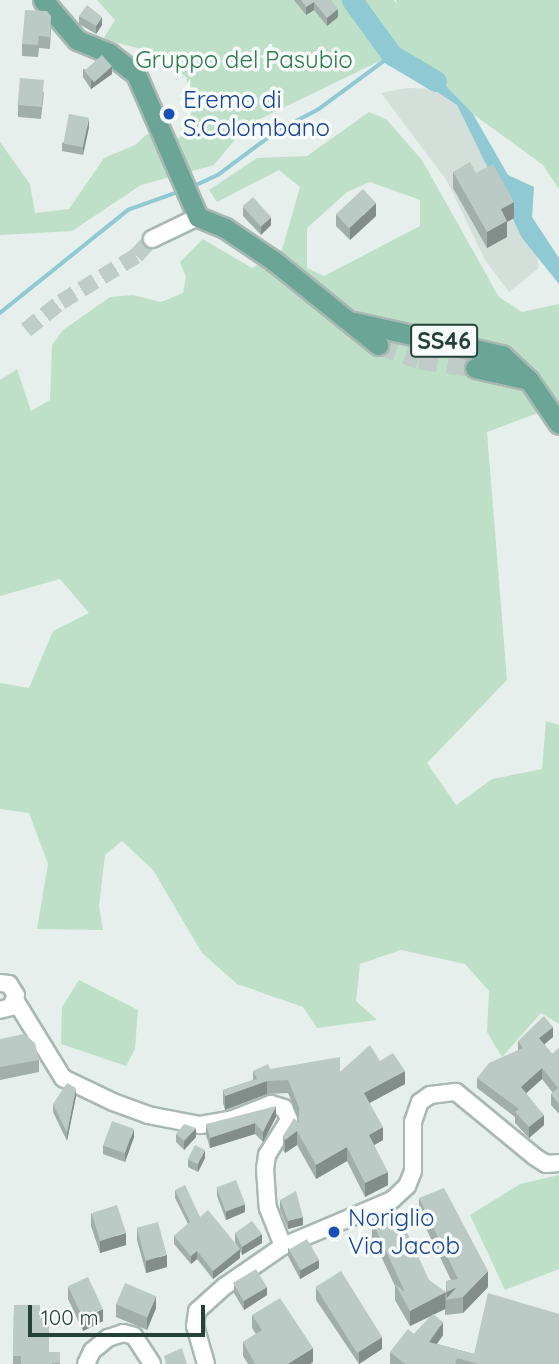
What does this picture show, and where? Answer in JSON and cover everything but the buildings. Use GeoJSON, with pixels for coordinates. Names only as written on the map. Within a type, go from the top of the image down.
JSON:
{"type":"FeatureCollection","features":[{"type":"Feature","properties":{"kind":"main road"},"geometry":{"type":"LineString","coordinates":[[43,0],[77,40],[109,53],[136,74],[196,212]]}},
{"type":"Feature","properties":{"kind":"main road","name":"SS46"},"geometry":{"type":"LineString","coordinates":[[196,212],[274,261],[349,321],[502,355],[529,380],[559,424]]}},
{"type":"Feature","properties":{"kind":"main road"},"geometry":{"type":"LineString","coordinates":[[349,321],[378,345]]}},
{"type":"Feature","properties":{"kind":"main road","name":"SS46"},"geometry":{"type":"LineString","coordinates":[[475,368],[529,380]]}},
{"type":"Feature","properties":{"kind":"street"},"geometry":{"type":"LineString","coordinates":[[152,239],[196,212]]}},
{"type":"Feature","properties":{"kind":"street"},"geometry":{"type":"LineString","coordinates":[[0,983],[12,987],[15,1000],[63,1078],[113,1102],[148,1115],[200,1125],[233,1119],[271,1104],[284,1108],[289,1120],[267,1154],[265,1169],[268,1208],[283,1246]]}},
{"type":"Feature","properties":{"kind":"street"},"geometry":{"type":"LineString","coordinates":[[0,1010],[11,1007],[15,1000]]}},
{"type":"Feature","properties":{"kind":"street"},"geometry":{"type":"LineString","coordinates":[[206,1364],[195,1326],[197,1311],[283,1246],[392,1200],[407,1186],[413,1171],[413,1122],[420,1102],[430,1095],[456,1092],[546,1164],[559,1163]]}},
{"type":"Feature","properties":{"kind":"street"},"geometry":{"type":"LineString","coordinates":[[86,1364],[92,1351],[108,1338],[123,1333],[134,1336],[152,1364]]}},
{"type":"Feature","properties":{"kind":"shaded area"},"geometry":{"type":"Polygon","coordinates":[[[407,88],[440,89],[457,105],[522,238],[537,256],[539,268],[509,292],[485,260],[447,181],[381,93],[407,88]]]}},
{"type":"Feature","properties":{"kind":"green space","name":"Gruppo del Pasubio"},"geometry":{"type":"Polygon","coordinates":[[[97,0],[394,0],[397,4],[396,0],[559,0],[559,189],[543,165],[392,55],[246,126],[214,165],[141,185],[72,231],[0,235],[0,142],[30,184],[35,213],[69,209],[104,158],[135,145],[147,134],[180,138],[193,108],[186,77],[148,51],[103,39],[115,20],[97,0]]]}},
{"type":"Feature","properties":{"kind":"green space"},"geometry":{"type":"Polygon","coordinates":[[[369,112],[386,119],[422,160],[499,297],[522,312],[559,304],[559,405],[487,432],[507,680],[427,763],[456,805],[492,779],[542,769],[546,721],[559,725],[559,1024],[541,1013],[502,1057],[487,1032],[489,991],[465,964],[401,950],[360,964],[356,1001],[377,1020],[317,1028],[303,1007],[237,984],[202,953],[153,870],[122,841],[105,855],[99,906],[103,930],[37,929],[48,864],[29,813],[0,809],[0,683],[29,688],[53,631],[89,613],[60,579],[0,596],[0,380],[17,369],[31,411],[50,400],[52,345],[63,330],[110,297],[133,295],[161,302],[183,293],[186,277],[180,262],[203,239],[252,268],[282,250],[300,187],[279,170],[217,202],[209,190],[257,158],[307,156],[369,112]],[[370,182],[347,192],[307,228],[307,268],[324,276],[420,226],[420,200],[370,182]]]}},
{"type":"Feature","properties":{"kind":"green space"},"geometry":{"type":"Polygon","coordinates":[[[79,980],[138,1010],[135,1049],[126,1066],[61,1044],[62,1007],[79,980]]]}},
{"type":"Feature","properties":{"kind":"green space"},"geometry":{"type":"Polygon","coordinates":[[[559,1175],[559,1269],[505,1290],[470,1215],[520,1184],[559,1175]]]}},
{"type":"Feature","properties":{"kind":"water"},"geometry":{"type":"Polygon","coordinates":[[[420,59],[473,114],[508,175],[534,187],[532,217],[559,258],[559,284],[522,238],[457,105],[409,73],[420,59]]]}},
{"type":"Feature","properties":{"kind":"waterway"},"geometry":{"type":"LineString","coordinates":[[352,0],[392,55],[436,81]]}},
{"type":"Feature","properties":{"kind":"waterway"},"geometry":{"type":"LineString","coordinates":[[192,187],[218,175],[277,131],[319,109],[392,55]]}},
{"type":"Feature","properties":{"kind":"waterway"},"geometry":{"type":"LineString","coordinates":[[0,313],[128,210],[178,192]]}},
{"type":"Feature","properties":{"kind":"tunnel"},"geometry":{"type":"LineString","coordinates":[[26,330],[61,302],[136,256],[152,239]]}},
{"type":"Feature","properties":{"kind":"tunnel"},"geometry":{"type":"LineString","coordinates":[[378,345],[419,359],[475,368]]}},
{"type":"Feature","properties":{"kind":"place","name":"Eremo di S.Colombano"},"geometry":{"type":"Point","coordinates":[169,114]}},
{"type":"Feature","properties":{"kind":"place","name":"Noriglio Via Jacob"},"geometry":{"type":"Point","coordinates":[334,1232]}}]}
